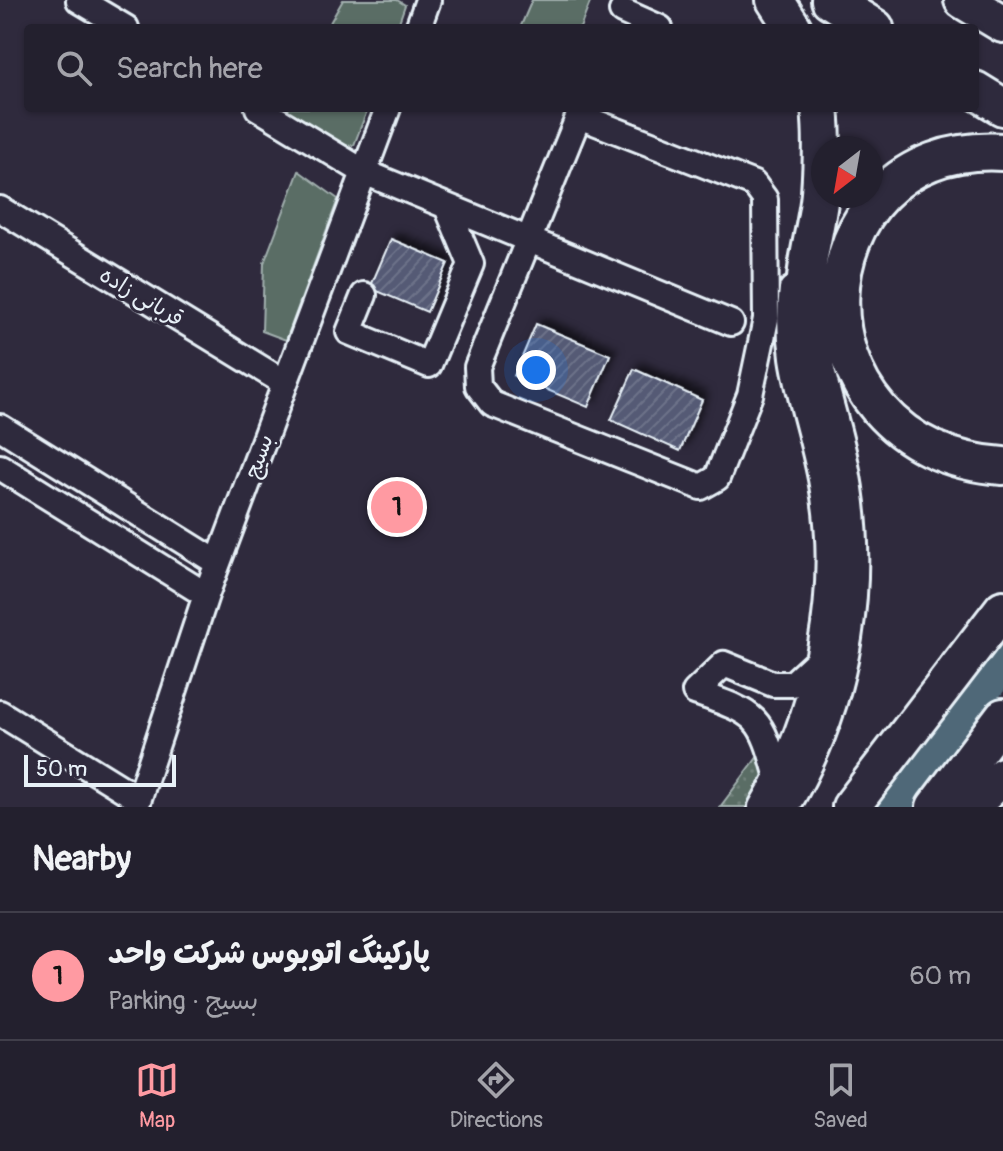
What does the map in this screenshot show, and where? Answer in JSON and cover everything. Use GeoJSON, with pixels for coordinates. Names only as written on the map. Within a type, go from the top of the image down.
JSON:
{"type":"FeatureCollection","features":[{"type":"Feature","properties":{"kind":"highway"},"geometry":{"type":"LineString","coordinates":[[775,0],[790,24]]}},
{"type":"Feature","properties":{"kind":"highway"},"geometry":{"type":"LineString","coordinates":[[830,0],[869,24]]}},
{"type":"Feature","properties":{"kind":"highway"},"geometry":{"type":"LineString","coordinates":[[963,0],[1003,24]]}},
{"type":"Feature","properties":{"kind":"highway"},"geometry":{"type":"LineString","coordinates":[[979,92],[1003,107]]}},
{"type":"Feature","properties":{"kind":"highway"},"geometry":{"type":"LineString","coordinates":[[779,793],[810,752],[830,696],[844,633],[850,580],[848,517],[837,454],[822,404],[809,339],[805,293],[820,194],[820,112]]}},
{"type":"Feature","properties":{"kind":"highway"},"geometry":{"type":"LineString","coordinates":[[1003,152],[972,150],[945,155],[892,186],[865,217],[849,248],[839,308],[850,360],[874,405],[889,422],[931,450],[955,460],[1003,466]]}},
{"type":"Feature","properties":{"kind":"highway"},"geometry":{"type":"LineString","coordinates":[[851,807],[1003,609]]}},
{"type":"Feature","properties":{"kind":"highway"},"geometry":{"type":"LineString","coordinates":[[935,807],[1003,717]]}},
{"type":"Feature","properties":{"kind":"highway"},"geometry":{"type":"LineString","coordinates":[[970,807],[1003,776]]}},
{"type":"Feature","properties":{"kind":"street"},"geometry":{"type":"LineString","coordinates":[[79,0],[119,24]]}},
{"type":"Feature","properties":{"kind":"street"},"geometry":{"type":"LineString","coordinates":[[419,24],[428,0]]}},
{"type":"Feature","properties":{"kind":"street"},"geometry":{"type":"LineString","coordinates":[[621,13],[650,24]]}},
{"type":"Feature","properties":{"kind":"street"},"geometry":{"type":"LineString","coordinates":[[265,112],[364,172],[731,323]]}},
{"type":"Feature","properties":{"kind":"street","name":"بسیج"},"geometry":{"type":"LineString","coordinates":[[137,803],[206,595],[386,112]]}},
{"type":"Feature","properties":{"kind":"street"},"geometry":{"type":"LineString","coordinates":[[581,112],[754,184],[765,199],[766,319],[750,395],[717,478],[701,487],[492,404],[478,386],[477,367],[581,112]]}},
{"type":"Feature","properties":{"kind":"street"},"geometry":{"type":"LineString","coordinates":[[364,295],[349,332],[429,365],[471,264],[447,207]]}},
{"type":"Feature","properties":{"kind":"street","name":"قربانی زاده"},"geometry":{"type":"LineString","coordinates":[[0,209],[285,383]]}},
{"type":"Feature","properties":{"kind":"street"},"geometry":{"type":"LineString","coordinates":[[761,807],[779,793],[802,719],[817,661],[828,586],[829,532],[810,429],[793,371],[788,326],[793,286],[810,246]]}},
{"type":"Feature","properties":{"kind":"street"},"geometry":{"type":"LineString","coordinates":[[0,427],[218,563]]}},
{"type":"Feature","properties":{"kind":"street"},"geometry":{"type":"LineString","coordinates":[[0,467],[206,595]]}},
{"type":"Feature","properties":{"kind":"street"},"geometry":{"type":"LineString","coordinates":[[779,793],[766,733],[752,715],[695,692],[724,664],[773,684],[792,684],[817,661]]}},
{"type":"Feature","properties":{"kind":"street"},"geometry":{"type":"LineString","coordinates":[[0,713],[137,803]]}},
{"type":"Feature","properties":{"kind":"green space"},"geometry":{"type":"Polygon","coordinates":[[[343,0],[397,0],[405,5],[398,24],[329,24],[343,0]]]}},
{"type":"Feature","properties":{"kind":"green space"},"geometry":{"type":"Polygon","coordinates":[[[532,0],[591,0],[582,24],[522,24],[532,0]]]}},
{"type":"Feature","properties":{"kind":"green space"},"geometry":{"type":"Polygon","coordinates":[[[287,112],[366,112],[354,145],[337,147],[287,112]]]}},
{"type":"Feature","properties":{"kind":"green space"},"geometry":{"type":"Polygon","coordinates":[[[299,171],[338,199],[286,340],[262,331],[264,263],[299,171]]]}},
{"type":"Feature","properties":{"kind":"green space"},"geometry":{"type":"Polygon","coordinates":[[[759,755],[769,771],[754,807],[720,807],[759,755]]]}},
{"type":"Feature","properties":{"kind":"building"},"geometry":{"type":"Polygon","coordinates":[[[391,239],[448,263],[427,312],[370,288],[391,239]]]}},
{"type":"Feature","properties":{"kind":"building"},"geometry":{"type":"Polygon","coordinates":[[[536,324],[610,355],[588,407],[514,376],[536,324]]]}},
{"type":"Feature","properties":{"kind":"building"},"geometry":{"type":"Polygon","coordinates":[[[634,369],[702,400],[680,451],[611,420],[634,369]]]}},
{"type":"Feature","properties":{"kind":"waterway"},"geometry":{"type":"LineString","coordinates":[[892,807],[1003,663]]}},
{"type":"Feature","properties":{"kind":"place","name":"پارکینگ اتوبوس شرکت واحد"},"geometry":{"type":"Point","coordinates":[397,507]}}]}
